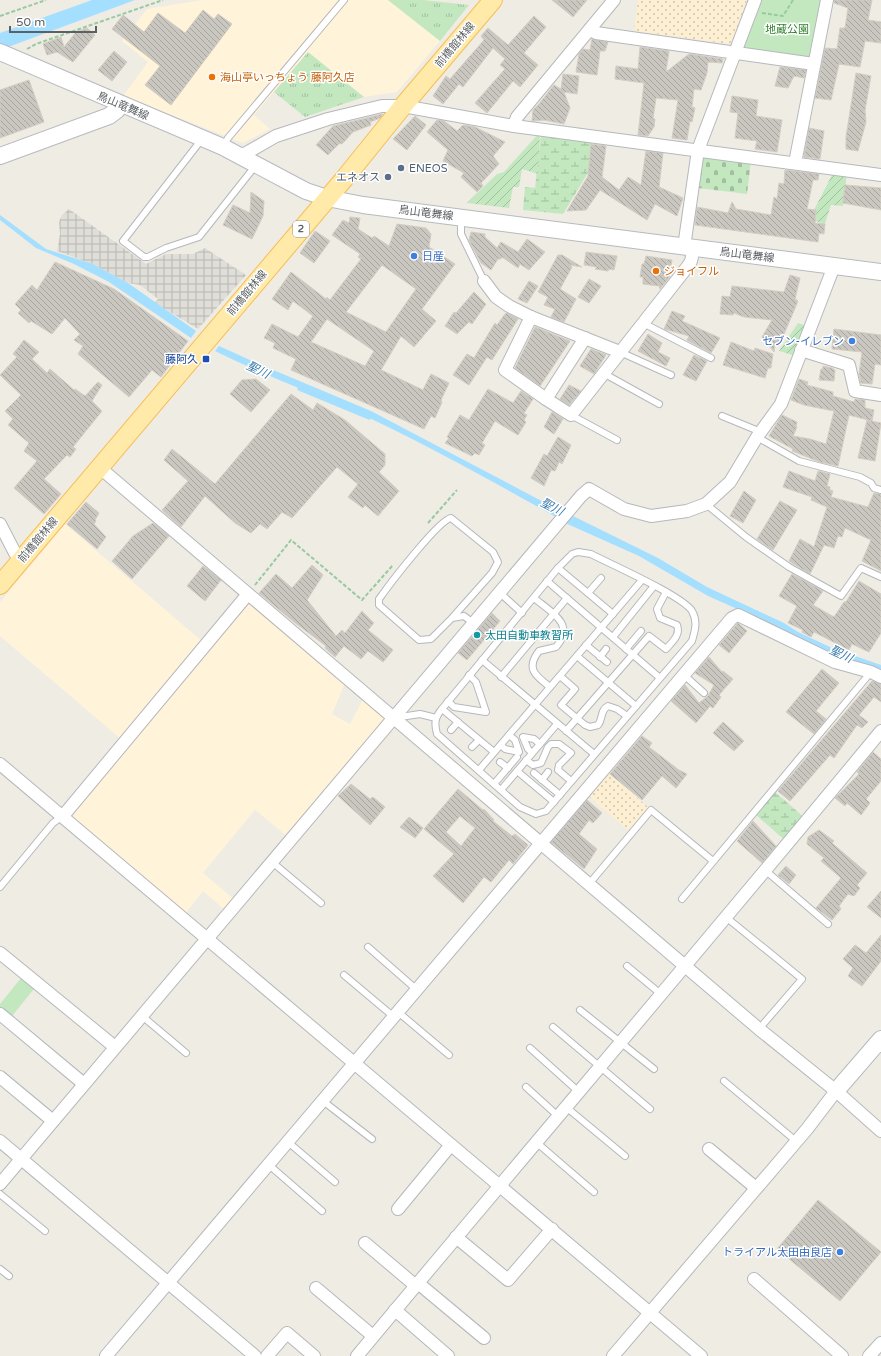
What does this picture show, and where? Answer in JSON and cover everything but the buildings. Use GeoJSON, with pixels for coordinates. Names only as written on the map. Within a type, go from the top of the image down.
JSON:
{"type":"FeatureCollection","features":[{"type":"Feature","properties":{"kind":"main road","name":"前橋館林線"},"geometry":{"type":"LineString","coordinates":[[0,585],[493,0]]}},
{"type":"Feature","properties":{"kind":"main road","name":"鳥山竜舞線"},"geometry":{"type":"LineString","coordinates":[[2,53],[120,105],[223,147],[296,187],[327,198],[363,205],[881,272]]}},
{"type":"Feature","properties":{"kind":"main road"},"geometry":{"type":"LineString","coordinates":[[0,156],[109,116],[117,110],[120,105]]}},
{"type":"Feature","properties":{"kind":"main road"},"geometry":{"type":"LineString","coordinates":[[836,1091],[881,1039]]}},
{"type":"Feature","properties":{"kind":"street"},"geometry":{"type":"LineString","coordinates":[[514,126],[517,117],[614,0]]}},
{"type":"Feature","properties":{"kind":"street"},"geometry":{"type":"LineString","coordinates":[[795,163],[827,0]]}},
{"type":"Feature","properties":{"kind":"street"},"geometry":{"type":"LineString","coordinates":[[531,317],[505,370],[571,415],[691,261],[689,247],[698,150],[753,6]]}},
{"type":"Feature","properties":{"kind":"street"},"geometry":{"type":"LineString","coordinates":[[590,29],[596,32],[736,51],[814,64]]}},
{"type":"Feature","properties":{"kind":"street"},"geometry":{"type":"LineString","coordinates":[[241,156],[276,136],[328,119],[382,106],[403,106],[514,126],[881,175]]}},
{"type":"Feature","properties":{"kind":"street"},"geometry":{"type":"LineString","coordinates":[[0,1184],[499,592],[568,511],[589,489],[624,509],[651,516],[681,512],[706,504],[730,482],[759,434],[781,404],[834,266]]}},
{"type":"Feature","properties":{"kind":"street"},"geometry":{"type":"LineString","coordinates":[[484,281],[503,303],[531,317],[620,352]]}},
{"type":"Feature","properties":{"kind":"street"},"geometry":{"type":"LineString","coordinates":[[546,399],[585,338]]}},
{"type":"Feature","properties":{"kind":"street"},"geometry":{"type":"LineString","coordinates":[[802,350],[849,365],[855,391],[881,395]]}},
{"type":"Feature","properties":{"kind":"street"},"geometry":{"type":"LineString","coordinates":[[99,467],[759,1029],[836,1091],[881,1131]]}},
{"type":"Feature","properties":{"kind":"street"},"geometry":{"type":"LineString","coordinates":[[0,524],[15,553],[22,560]]}},
{"type":"Feature","properties":{"kind":"street"},"geometry":{"type":"LineString","coordinates":[[63,816],[248,594]]}},
{"type":"Feature","properties":{"kind":"street"},"geometry":{"type":"LineString","coordinates":[[106,1356],[732,618],[738,616],[835,662],[876,674]]}},
{"type":"Feature","properties":{"kind":"street"},"geometry":{"type":"LineString","coordinates":[[357,1356],[499,1185],[727,918],[881,731]]}},
{"type":"Feature","properties":{"kind":"street"},"geometry":{"type":"LineString","coordinates":[[0,764],[354,1065],[552,1229],[701,1356]]}},
{"type":"Feature","properties":{"kind":"street"},"geometry":{"type":"LineString","coordinates":[[0,953],[115,1047]]}},
{"type":"Feature","properties":{"kind":"street"},"geometry":{"type":"LineString","coordinates":[[0,1014],[84,1084]]}},
{"type":"Feature","properties":{"kind":"street"},"geometry":{"type":"LineString","coordinates":[[0,1077],[53,1122]]}},
{"type":"Feature","properties":{"kind":"street"},"geometry":{"type":"LineString","coordinates":[[613,1356],[796,1141],[836,1091]]}},
{"type":"Feature","properties":{"kind":"street"},"geometry":{"type":"LineString","coordinates":[[0,1141],[255,1356]]}},
{"type":"Feature","properties":{"kind":"street"},"geometry":{"type":"LineString","coordinates":[[398,1209],[450,1146]]}},
{"type":"Feature","properties":{"kind":"street"},"geometry":{"type":"LineString","coordinates":[[709,1149],[756,1188]]}},
{"type":"Feature","properties":{"kind":"street"},"geometry":{"type":"LineString","coordinates":[[456,1237],[508,1280],[552,1229]]}},
{"type":"Feature","properties":{"kind":"street"},"geometry":{"type":"LineString","coordinates":[[365,1243],[484,1338]]}},
{"type":"Feature","properties":{"kind":"street"},"geometry":{"type":"LineString","coordinates":[[754,1279],[842,1356]]}},
{"type":"Feature","properties":{"kind":"street"},"geometry":{"type":"LineString","coordinates":[[316,1288],[373,1336]]}},
{"type":"Feature","properties":{"kind":"street"},"geometry":{"type":"LineString","coordinates":[[395,1310],[448,1356]]}},
{"type":"Feature","properties":{"kind":"street"},"geometry":{"type":"LineString","coordinates":[[267,1356],[287,1333],[314,1356]]}},
{"type":"Feature","properties":{"kind":"street"},"geometry":{"type":"LineString","coordinates":[[869,1356],[881,1343]]}},
{"type":"Feature","properties":{"kind":"lane"},"geometry":{"type":"LineString","coordinates":[[223,147],[228,138],[344,0]]}},
{"type":"Feature","properties":{"kind":"lane"},"geometry":{"type":"LineString","coordinates":[[202,139],[123,240],[144,257],[148,257],[166,248],[199,237],[256,165]]}},
{"type":"Feature","properties":{"kind":"lane"},"geometry":{"type":"LineString","coordinates":[[461,218],[461,234],[484,281]]}},
{"type":"Feature","properties":{"kind":"lane"},"geometry":{"type":"LineString","coordinates":[[643,323],[711,358]]}},
{"type":"Feature","properties":{"kind":"lane"},"geometry":{"type":"LineString","coordinates":[[620,352],[671,374]]}},
{"type":"Feature","properties":{"kind":"lane"},"geometry":{"type":"LineString","coordinates":[[603,373],[659,404]]}},
{"type":"Feature","properties":{"kind":"lane"},"geometry":{"type":"LineString","coordinates":[[571,415],[617,440]]}},
{"type":"Feature","properties":{"kind":"lane"},"geometry":{"type":"LineString","coordinates":[[722,416],[759,434],[799,461],[860,477],[871,483],[874,488],[881,490]]}},
{"type":"Feature","properties":{"kind":"lane"},"geometry":{"type":"LineString","coordinates":[[706,504],[746,537],[789,567],[841,596],[861,568],[881,577]]}},
{"type":"Feature","properties":{"kind":"lane"},"geometry":{"type":"LineString","coordinates":[[452,618],[492,573],[498,562],[493,552],[451,518],[442,522],[382,595],[378,602],[381,608],[419,640],[431,639],[452,618],[464,616],[473,623]]}},
{"type":"Feature","properties":{"kind":"lane"},"geometry":{"type":"LineString","coordinates":[[578,552],[591,554],[642,580],[683,602],[691,610],[696,628],[692,641],[546,811],[536,814],[520,807],[437,734],[434,724],[436,718],[469,675],[558,568],[572,554],[578,552]]}},
{"type":"Feature","properties":{"kind":"lane"},"geometry":{"type":"LineString","coordinates":[[558,568],[613,614]]}},
{"type":"Feature","properties":{"kind":"lane"},"geometry":{"type":"LineString","coordinates":[[588,593],[600,578]]}},
{"type":"Feature","properties":{"kind":"lane"},"geometry":{"type":"LineString","coordinates":[[479,770],[642,580]]}},
{"type":"Feature","properties":{"kind":"lane"},"geometry":{"type":"LineString","coordinates":[[548,581],[660,678]]}},
{"type":"Feature","properties":{"kind":"lane"},"geometry":{"type":"LineString","coordinates":[[613,637],[654,586]]}},
{"type":"Feature","properties":{"kind":"lane"},"geometry":{"type":"LineString","coordinates":[[499,592],[522,613]]}},
{"type":"Feature","properties":{"kind":"lane"},"geometry":{"type":"LineString","coordinates":[[566,732],[649,636],[666,649],[678,633],[677,625],[664,621],[658,615],[658,604],[666,592]]}},
{"type":"Feature","properties":{"kind":"lane"},"geometry":{"type":"LineString","coordinates":[[534,598],[563,623],[563,635],[556,647],[539,652],[532,664],[534,674],[550,687]]}},
{"type":"Feature","properties":{"kind":"lane"},"geometry":{"type":"LineString","coordinates":[[501,677],[567,598]]}},
{"type":"Feature","properties":{"kind":"lane"},"geometry":{"type":"LineString","coordinates":[[626,648],[634,634],[641,631]]}},
{"type":"Feature","properties":{"kind":"lane"},"geometry":{"type":"LineString","coordinates":[[586,645],[607,662]]}},
{"type":"Feature","properties":{"kind":"lane"},"geometry":{"type":"LineString","coordinates":[[600,656],[606,649]]}},
{"type":"Feature","properties":{"kind":"lane"},"geometry":{"type":"LineString","coordinates":[[577,656],[636,706]]}},
{"type":"Feature","properties":{"kind":"lane"},"geometry":{"type":"LineString","coordinates":[[482,660],[594,754]]}},
{"type":"Feature","properties":{"kind":"lane"},"geometry":{"type":"LineString","coordinates":[[682,899],[713,861],[876,674]]}},
{"type":"Feature","properties":{"kind":"lane"},"geometry":{"type":"LineString","coordinates":[[448,701],[454,707],[486,712],[476,682],[469,675]]}},
{"type":"Feature","properties":{"kind":"lane"},"geometry":{"type":"LineString","coordinates":[[684,675],[704,692]]}},
{"type":"Feature","properties":{"kind":"lane"},"geometry":{"type":"LineString","coordinates":[[560,676],[575,689],[562,705],[585,725],[598,725],[601,722],[602,712],[608,706],[617,709],[627,716]]}},
{"type":"Feature","properties":{"kind":"lane"},"geometry":{"type":"LineString","coordinates":[[442,709],[494,752]]}},
{"type":"Feature","properties":{"kind":"lane"},"geometry":{"type":"LineString","coordinates":[[394,718],[420,714],[436,718]]}},
{"type":"Feature","properties":{"kind":"lane"},"geometry":{"type":"LineString","coordinates":[[451,730],[458,722]]}},
{"type":"Feature","properties":{"kind":"lane"},"geometry":{"type":"LineString","coordinates":[[501,790],[557,724]]}},
{"type":"Feature","properties":{"kind":"lane"},"geometry":{"type":"LineString","coordinates":[[501,745],[505,749],[519,752],[515,740],[509,735]]}},
{"type":"Feature","properties":{"kind":"lane"},"geometry":{"type":"LineString","coordinates":[[532,753],[528,749],[523,737],[534,739],[540,744]]}},
{"type":"Feature","properties":{"kind":"lane"},"geometry":{"type":"LineString","coordinates":[[472,747],[479,740]]}},
{"type":"Feature","properties":{"kind":"lane"},"geometry":{"type":"LineString","coordinates":[[526,760],[532,765],[542,763],[548,747],[551,744],[559,744],[571,753],[558,770],[571,781]]}},
{"type":"Feature","properties":{"kind":"lane"},"geometry":{"type":"LineString","coordinates":[[494,784],[517,757]]}},
{"type":"Feature","properties":{"kind":"lane"},"geometry":{"type":"LineString","coordinates":[[500,762],[508,768]]}},
{"type":"Feature","properties":{"kind":"lane"},"geometry":{"type":"LineString","coordinates":[[517,771],[554,802]]}},
{"type":"Feature","properties":{"kind":"lane"},"geometry":{"type":"LineString","coordinates":[[542,780],[548,772]]}},
{"type":"Feature","properties":{"kind":"lane"},"geometry":{"type":"LineString","coordinates":[[534,773],[560,795]]}},
{"type":"Feature","properties":{"kind":"lane"},"geometry":{"type":"LineString","coordinates":[[589,884],[652,810],[713,861]]}},
{"type":"Feature","properties":{"kind":"lane"},"geometry":{"type":"LineString","coordinates":[[0,887],[53,823],[63,816]]}},
{"type":"Feature","properties":{"kind":"lane"},"geometry":{"type":"LineString","coordinates":[[272,862],[321,902]]}},
{"type":"Feature","properties":{"kind":"lane"},"geometry":{"type":"LineString","coordinates":[[766,871],[828,924]]}},
{"type":"Feature","properties":{"kind":"lane"},"geometry":{"type":"LineString","coordinates":[[727,918],[802,979],[759,1029]]}},
{"type":"Feature","properties":{"kind":"lane"},"geometry":{"type":"LineString","coordinates":[[368,947],[417,990]]}},
{"type":"Feature","properties":{"kind":"lane"},"geometry":{"type":"LineString","coordinates":[[627,966],[662,995]]}},
{"type":"Feature","properties":{"kind":"lane"},"geometry":{"type":"LineString","coordinates":[[344,975],[449,1055]]}},
{"type":"Feature","properties":{"kind":"lane"},"geometry":{"type":"LineString","coordinates":[[580,1010],[654,1069]]}},
{"type":"Feature","properties":{"kind":"lane"},"geometry":{"type":"LineString","coordinates":[[142,1016],[186,1054]]}},
{"type":"Feature","properties":{"kind":"lane"},"geometry":{"type":"LineString","coordinates":[[553,1027],[650,1109]]}},
{"type":"Feature","properties":{"kind":"lane"},"geometry":{"type":"LineString","coordinates":[[530,1048],[579,1092]]}},
{"type":"Feature","properties":{"kind":"lane"},"geometry":{"type":"LineString","coordinates":[[724,1081],[796,1141]]}},
{"type":"Feature","properties":{"kind":"lane"},"geometry":{"type":"LineString","coordinates":[[526,1087],[558,1116]]}},
{"type":"Feature","properties":{"kind":"lane"},"geometry":{"type":"LineString","coordinates":[[323,1101],[372,1139]]}},
{"type":"Feature","properties":{"kind":"lane"},"geometry":{"type":"LineString","coordinates":[[566,1107],[625,1156]]}},
{"type":"Feature","properties":{"kind":"lane"},"geometry":{"type":"LineString","coordinates":[[288,1142],[334,1182]]}},
{"type":"Feature","properties":{"kind":"lane"},"geometry":{"type":"LineString","coordinates":[[536,1142],[594,1192]]}},
{"type":"Feature","properties":{"kind":"lane"},"geometry":{"type":"LineString","coordinates":[[269,1165],[322,1211]]}},
{"type":"Feature","properties":{"kind":"lane"},"geometry":{"type":"LineString","coordinates":[[0,1194],[45,1231]]}},
{"type":"Feature","properties":{"kind":"lane"},"geometry":{"type":"LineString","coordinates":[[0,1269],[9,1276]]}},
{"type":"Feature","properties":{"kind":"path"},"geometry":{"type":"LineString","coordinates":[[0,16],[46,0]]}},
{"type":"Feature","properties":{"kind":"path"},"geometry":{"type":"LineString","coordinates":[[24,50],[36,44],[163,0]]}},
{"type":"Feature","properties":{"kind":"path"},"geometry":{"type":"LineString","coordinates":[[753,6],[783,16],[793,0]]}},
{"type":"Feature","properties":{"kind":"path"},"geometry":{"type":"LineString","coordinates":[[427,524],[458,490]]}},
{"type":"Feature","properties":{"kind":"path"},"geometry":{"type":"LineString","coordinates":[[248,594],[291,540],[362,600],[397,559]]}},
{"type":"Feature","properties":{"kind":"shaded area","name":"海山亭いっちょう 藤阿久店"},"geometry":{"type":"Polygon","coordinates":[[[202,0],[388,0],[440,41],[397,92],[364,97],[308,52],[254,115],[270,129],[243,143],[123,96],[148,62],[122,41],[147,9],[202,0]]]}},
{"type":"Feature","properties":{"kind":"shaded area"},"geometry":{"type":"Polygon","coordinates":[[[69,209],[146,264],[166,254],[193,254],[205,248],[246,275],[198,329],[155,303],[158,299],[140,285],[128,283],[93,264],[57,251],[60,234],[59,222],[62,215],[69,209]]]}},
{"type":"Feature","properties":{"kind":"shaded area"},"geometry":{"type":"Polygon","coordinates":[[[65,524],[203,642],[249,600],[346,680],[332,714],[350,724],[364,697],[388,717],[288,837],[255,810],[203,873],[235,900],[226,911],[203,891],[185,914],[73,818],[72,814],[150,721],[142,715],[122,740],[0,636],[0,602],[65,524]]]}},
{"type":"Feature","properties":{"kind":"green space"},"geometry":{"type":"Polygon","coordinates":[[[388,0],[423,0],[469,5],[440,41],[388,0]]]}},
{"type":"Feature","properties":{"kind":"green space","name":"地蔵公園"},"geometry":{"type":"Polygon","coordinates":[[[755,0],[825,0],[810,63],[736,51],[755,0]]]}},
{"type":"Feature","properties":{"kind":"green space"},"geometry":{"type":"Polygon","coordinates":[[[308,52],[364,97],[305,117],[274,92],[308,52]]]}},
{"type":"Feature","properties":{"kind":"green space"},"geometry":{"type":"Polygon","coordinates":[[[540,132],[538,174],[522,169],[519,187],[513,187],[509,208],[467,203],[497,174],[504,172],[540,132]]]}},
{"type":"Feature","properties":{"kind":"green space"},"geometry":{"type":"Polygon","coordinates":[[[541,134],[592,139],[589,171],[563,214],[523,210],[525,187],[535,188],[541,134]]]}},
{"type":"Feature","properties":{"kind":"green space"},"geometry":{"type":"Polygon","coordinates":[[[702,156],[751,160],[747,194],[698,188],[702,156]]]}},
{"type":"Feature","properties":{"kind":"green space"},"geometry":{"type":"Polygon","coordinates":[[[834,171],[847,172],[843,206],[831,205],[825,224],[815,221],[816,210],[814,210],[834,171]]]}},
{"type":"Feature","properties":{"kind":"green space"},"geometry":{"type":"Polygon","coordinates":[[[811,311],[796,356],[779,351],[798,323],[804,325],[811,311]]]}},
{"type":"Feature","properties":{"kind":"green space"},"geometry":{"type":"Polygon","coordinates":[[[775,792],[806,819],[787,842],[756,815],[775,792]]]}},
{"type":"Feature","properties":{"kind":"green space"},"geometry":{"type":"Polygon","coordinates":[[[25,973],[38,984],[8,1021],[0,1014],[0,1004],[25,973]]]}},
{"type":"Feature","properties":{"kind":"sand"},"geometry":{"type":"Polygon","coordinates":[[[638,0],[747,0],[733,41],[729,44],[634,31],[638,0]]]}},
{"type":"Feature","properties":{"kind":"sand"},"geometry":{"type":"Polygon","coordinates":[[[606,771],[649,808],[629,831],[586,794],[606,771]]]}},
{"type":"Feature","properties":{"kind":"water"},"geometry":{"type":"Polygon","coordinates":[[[92,0],[135,0],[0,50],[0,33],[92,0]]]}},
{"type":"Feature","properties":{"kind":"water"},"geometry":{"type":"Polygon","coordinates":[[[0,215],[46,249],[93,264],[128,283],[196,331],[191,338],[109,282],[74,264],[36,248],[0,220],[0,215]]]}},
{"type":"Feature","properties":{"kind":"water"},"geometry":{"type":"Polygon","coordinates":[[[219,346],[371,411],[553,507],[565,510],[558,518],[390,428],[215,351],[219,346]]]}},
{"type":"Feature","properties":{"kind":"water"},"geometry":{"type":"Polygon","coordinates":[[[569,514],[658,558],[707,587],[784,623],[798,632],[832,648],[881,665],[881,672],[854,663],[794,638],[751,615],[708,596],[639,556],[563,522],[569,514]]]}},
{"type":"Feature","properties":{"kind":"waterway","name":"聖川"},"geometry":{"type":"LineString","coordinates":[[299,389],[369,418]]}},
{"type":"Feature","properties":{"kind":"place","name":"海山亭いっちょう 藤阿久店"},"geometry":{"type":"Point","coordinates":[212,77]}},
{"type":"Feature","properties":{"kind":"place","name":"ENEOS"},"geometry":{"type":"Point","coordinates":[401,168]}},
{"type":"Feature","properties":{"kind":"place","name":"エネオス"},"geometry":{"type":"Point","coordinates":[388,177]}},
{"type":"Feature","properties":{"kind":"place","name":"日産"},"geometry":{"type":"Point","coordinates":[414,256]}},
{"type":"Feature","properties":{"kind":"place","name":"ジョイフル"},"geometry":{"type":"Point","coordinates":[656,271]}},
{"type":"Feature","properties":{"kind":"place","name":"セブン-イレブン"},"geometry":{"type":"Point","coordinates":[852,341]}},
{"type":"Feature","properties":{"kind":"place","name":"藤阿久"},"geometry":{"type":"Point","coordinates":[206,359]}},
{"type":"Feature","properties":{"kind":"place","name":"太田自動車教習所"},"geometry":{"type":"Point","coordinates":[477,635]}},
{"type":"Feature","properties":{"kind":"place","name":"トライアル太田由良店"},"geometry":{"type":"Point","coordinates":[840,1252]}}]}
